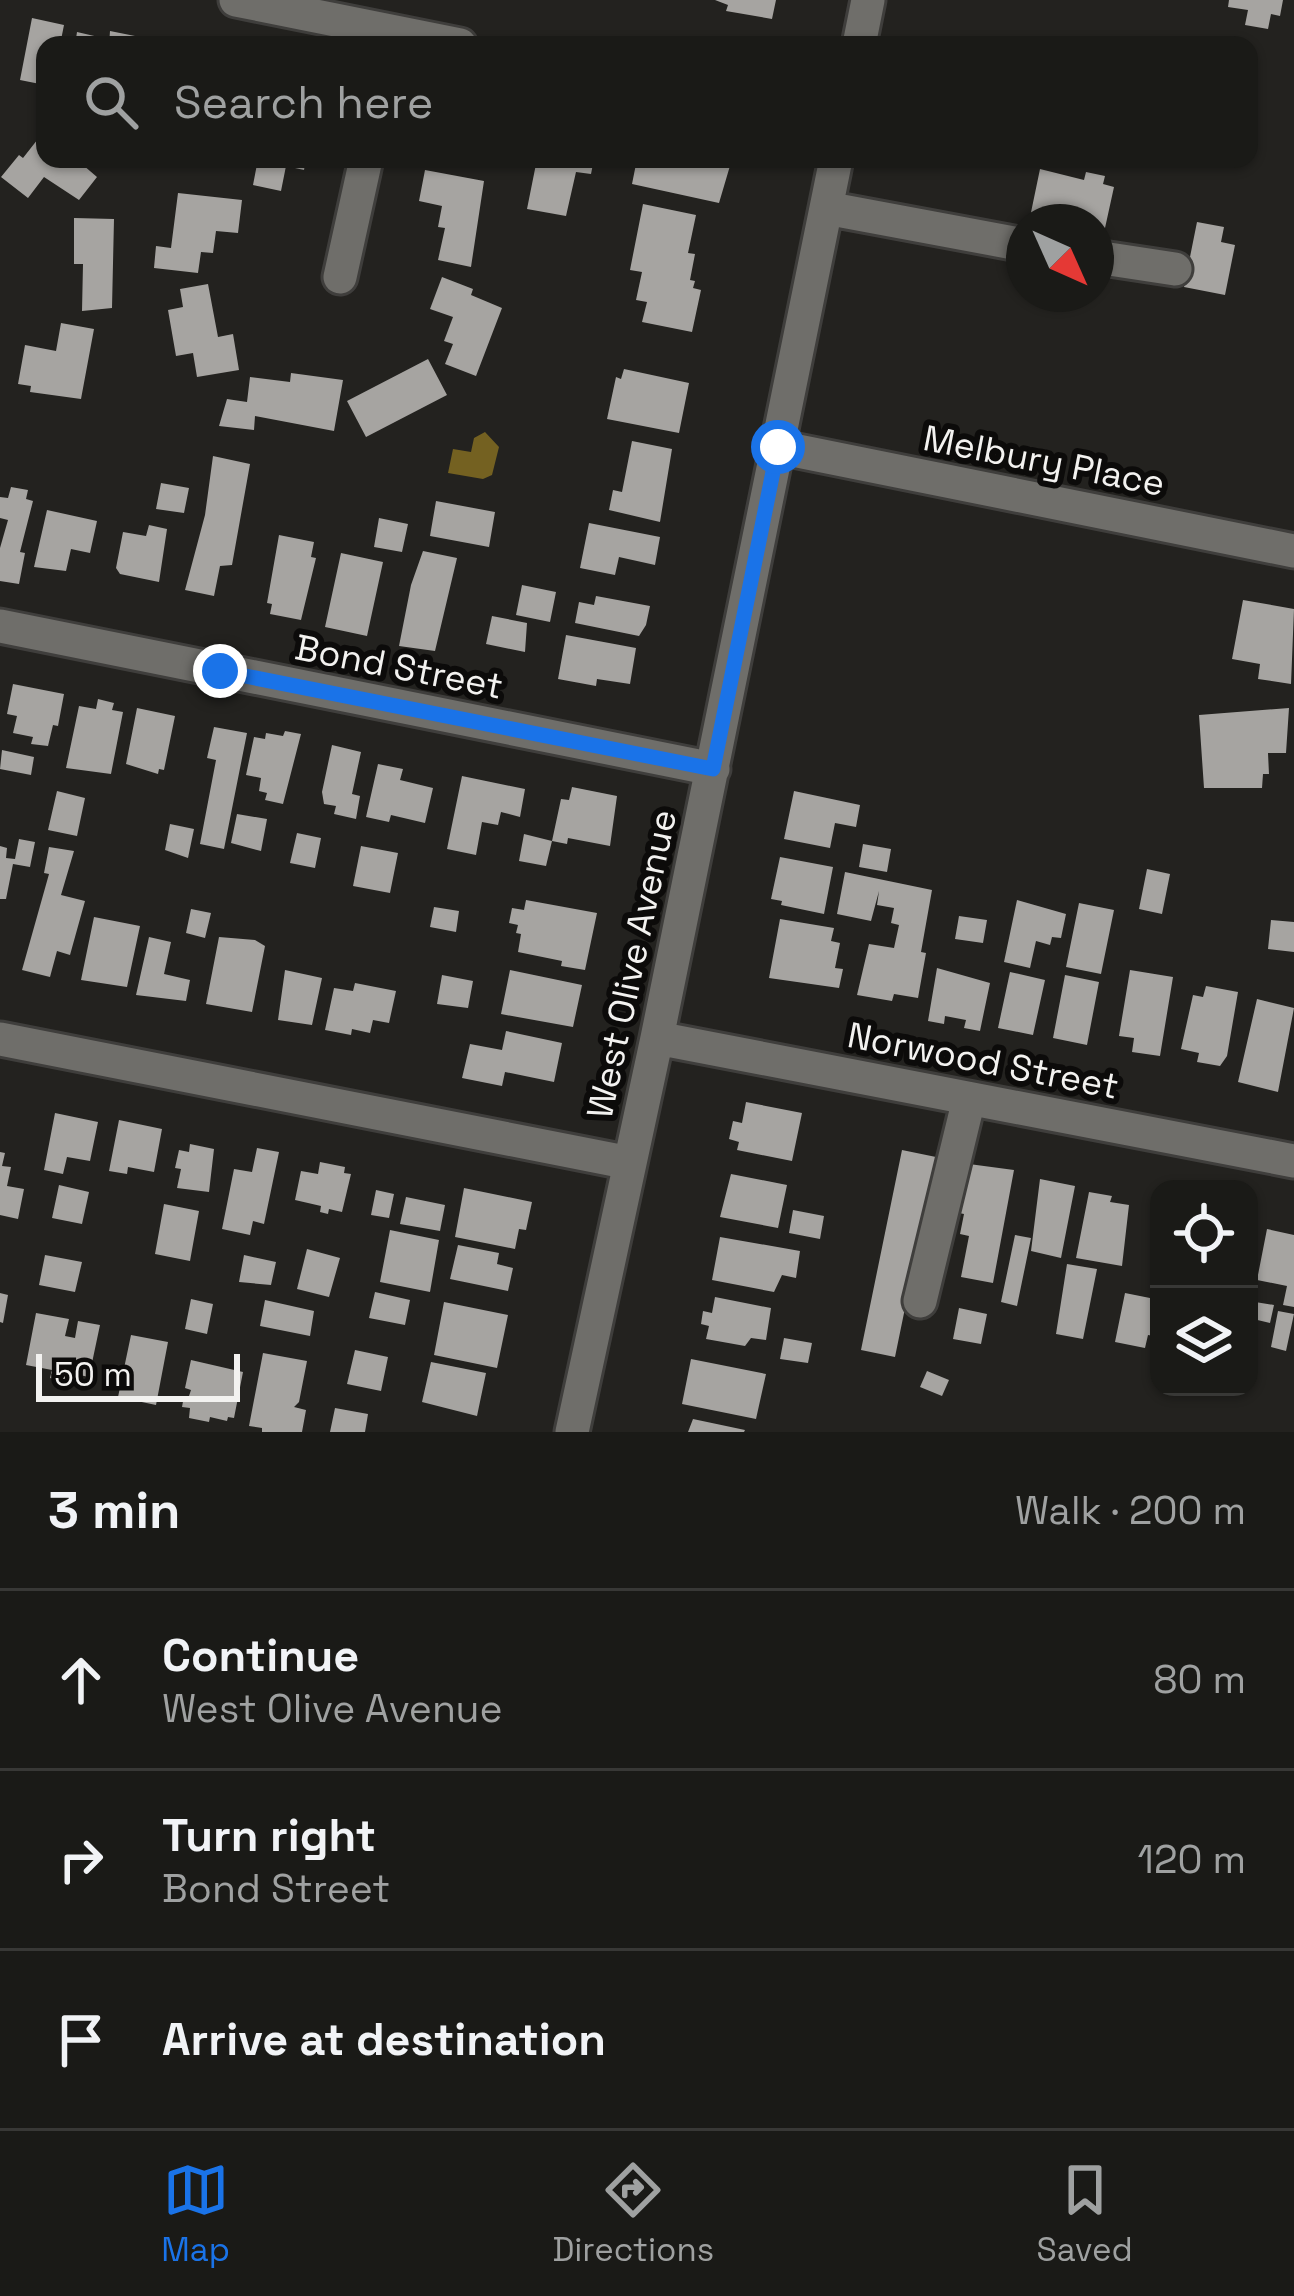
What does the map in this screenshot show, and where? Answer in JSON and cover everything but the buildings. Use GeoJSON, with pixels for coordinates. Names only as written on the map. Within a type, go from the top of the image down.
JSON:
{"type":"FeatureCollection","features":[{"type":"Feature","properties":{"kind":"street"},"geometry":{"type":"LineString","coordinates":[[236,0],[384,36]]}},
{"type":"Feature","properties":{"kind":"street"},"geometry":{"type":"LineString","coordinates":[[861,36],[868,0]]}},
{"type":"Feature","properties":{"kind":"street"},"geometry":{"type":"LineString","coordinates":[[340,277],[364,168]]}},
{"type":"Feature","properties":{"kind":"street","name":"West Olive Avenue"},"geometry":{"type":"LineString","coordinates":[[572,1432],[834,168]]}},
{"type":"Feature","properties":{"kind":"street"},"geometry":{"type":"LineString","coordinates":[[826,208],[1006,242]]}},
{"type":"Feature","properties":{"kind":"street"},"geometry":{"type":"LineString","coordinates":[[1114,260],[1174,269]]}},
{"type":"Feature","properties":{"kind":"street","name":"Melbury Place"},"geometry":{"type":"LineString","coordinates":[[778,447],[1294,551]]}},
{"type":"Feature","properties":{"kind":"street","name":"Bond Street"},"geometry":{"type":"LineString","coordinates":[[0,626],[713,769]]}},
{"type":"Feature","properties":{"kind":"street","name":"Norwood Street"},"geometry":{"type":"LineString","coordinates":[[657,1038],[1294,1161]]}},
{"type":"Feature","properties":{"kind":"street"},"geometry":{"type":"LineString","coordinates":[[0,1039],[630,1163]]}},
{"type":"Feature","properties":{"kind":"street"},"geometry":{"type":"LineString","coordinates":[[920,1301],[969,1099]]}},
{"type":"Feature","properties":{"kind":"shaded area"},"geometry":{"type":"Polygon","coordinates":[[[485,432],[499,447],[492,475],[483,479],[448,473],[453,449],[471,452],[474,438],[485,432]]]}},
{"type":"Feature","properties":{"kind":"route"},"geometry":{"type":"LineString","coordinates":[[220,671],[713,769],[778,447]]}}]}
